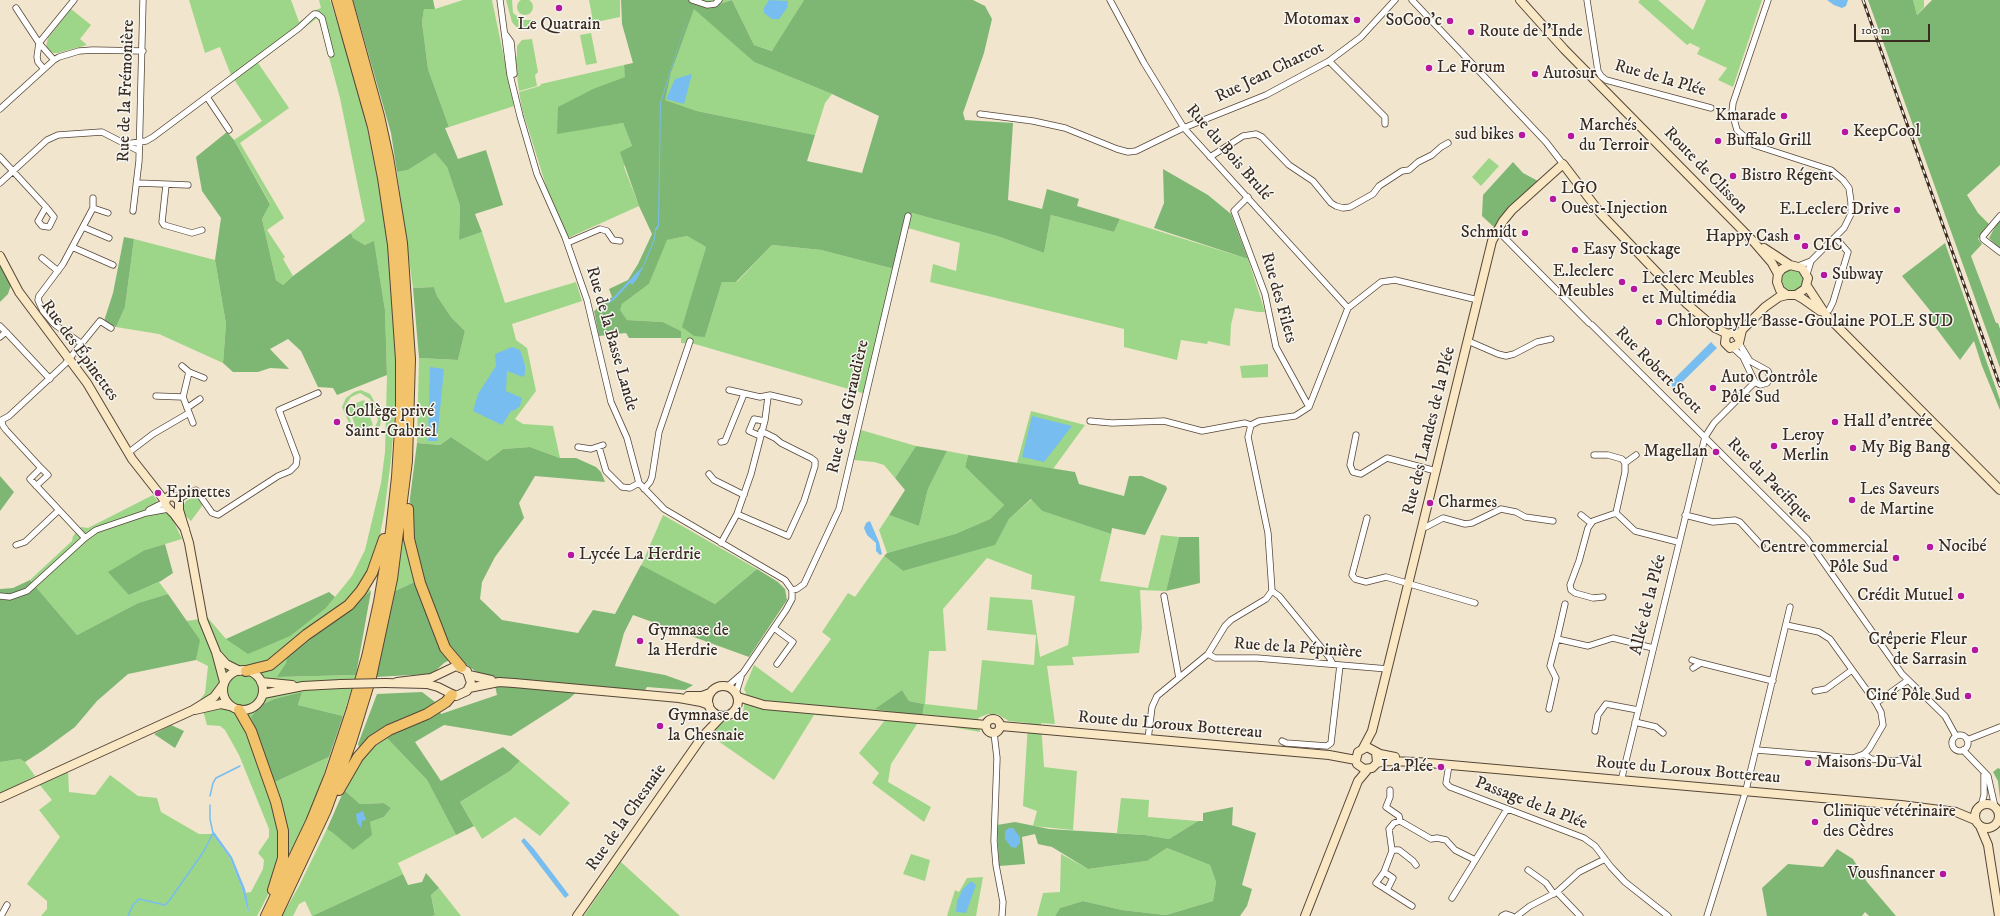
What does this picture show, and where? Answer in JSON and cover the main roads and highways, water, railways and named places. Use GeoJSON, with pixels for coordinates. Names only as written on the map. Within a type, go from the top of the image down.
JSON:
{"type":"FeatureCollection","features":[{"type":"Feature","properties":{"kind":"highway"},"geometry":{"type":"LineString","coordinates":[[266,916],[314,815],[350,716],[379,602],[394,503],[400,438],[401,380],[399,314],[393,245],[373,127],[337,0]]}},
{"type":"Feature","properties":{"kind":"highway"},"geometry":{"type":"LineString","coordinates":[[276,916],[326,810],[361,708],[384,623],[398,544],[407,461],[410,359],[402,243],[388,157],[379,116],[347,0]]}},
{"type":"Feature","properties":{"kind":"highway"},"geometry":{"type":"LineString","coordinates":[[407,461],[411,469],[408,526],[415,566],[445,648],[460,667]]}},
{"type":"Feature","properties":{"kind":"highway"},"geometry":{"type":"LineString","coordinates":[[243,671],[270,665],[306,635],[341,612],[355,598],[367,583],[376,565],[389,510],[394,503]]}},
{"type":"Feature","properties":{"kind":"highway"},"geometry":{"type":"LineString","coordinates":[[326,810],[332,804],[358,757],[372,741],[389,730],[427,714],[446,702],[448,693]]}},
{"type":"Feature","properties":{"kind":"highway"},"geometry":{"type":"LineString","coordinates":[[235,708],[251,731],[276,802],[283,832],[284,851],[280,871],[261,916]]}},
{"type":"Feature","properties":{"kind":"main road","name":"Route de Clisson"},"geometry":{"type":"LineString","coordinates":[[1520,0],[1564,49],[1753,241],[1772,263],[1778,274]]}},
{"type":"Feature","properties":{"kind":"main road","name":"Rue des Landes de la Plée"},"geometry":{"type":"LineString","coordinates":[[1360,763],[1363,748],[1372,731],[1388,669],[1492,242],[1497,230],[1512,210],[1563,164],[1601,214],[1687,304],[1720,331],[1728,335]]}},
{"type":"Feature","properties":{"kind":"main road","name":"Route de Clisson"},"geometry":{"type":"LineString","coordinates":[[1753,241],[1807,274],[1807,286]]}},
{"type":"Feature","properties":{"kind":"main road","name":"Rue des Épinettes"},"geometry":{"type":"LineString","coordinates":[[0,256],[19,292],[96,396],[128,453],[168,504],[185,529]]}},
{"type":"Feature","properties":{"kind":"main road"},"geometry":{"type":"LineString","coordinates":[[1738,340],[1728,335],[1726,345],[1738,340],[1765,307],[1778,286],[1778,274],[1782,269],[1794,265]]}},
{"type":"Feature","properties":{"kind":"main road"},"geometry":{"type":"LineString","coordinates":[[1778,286],[1791,295],[1803,299],[1827,312]]}},
{"type":"Feature","properties":{"kind":"main road"},"geometry":{"type":"LineString","coordinates":[[1765,307],[1779,297],[1804,291],[1807,286],[1827,312],[2000,490]]}},
{"type":"Feature","properties":{"kind":"main road"},"geometry":{"type":"LineString","coordinates":[[175,497],[178,502],[176,509],[168,504],[175,497]]}},
{"type":"Feature","properties":{"kind":"main road","name":"Rue des Épinettes"},"geometry":{"type":"LineString","coordinates":[[178,502],[190,547],[203,620],[216,652],[224,684]]}},
{"type":"Feature","properties":{"kind":"main road","name":"Rue des Épinettes"},"geometry":{"type":"LineString","coordinates":[[216,652],[226,664],[243,671]]}},
{"type":"Feature","properties":{"kind":"main road"},"geometry":{"type":"LineString","coordinates":[[263,694],[303,686],[385,683],[431,678],[443,674],[451,667],[460,667],[469,675],[496,680],[499,682]]}},
{"type":"Feature","properties":{"kind":"main road"},"geometry":{"type":"LineString","coordinates":[[0,798],[192,710],[214,697],[229,675],[243,671],[256,675],[261,682],[263,694],[260,701],[254,707],[235,708],[221,704],[192,710]]}},
{"type":"Feature","properties":{"kind":"main road"},"geometry":{"type":"LineString","coordinates":[[443,674],[441,682],[448,693]]}},
{"type":"Feature","properties":{"kind":"main road"},"geometry":{"type":"LineString","coordinates":[[469,675],[469,688]]}},
{"type":"Feature","properties":{"kind":"main road"},"geometry":{"type":"LineString","coordinates":[[261,682],[303,686]]}},
{"type":"Feature","properties":{"kind":"main road"},"geometry":{"type":"LineString","coordinates":[[397,682],[427,684],[448,693],[460,695],[469,688],[499,682],[679,698],[702,696],[710,693],[716,687],[728,686],[737,695],[764,705]]}},
{"type":"Feature","properties":{"kind":"main road"},"geometry":{"type":"LineString","coordinates":[[224,684],[224,697],[235,708]]}},
{"type":"Feature","properties":{"kind":"main road"},"geometry":{"type":"LineString","coordinates":[[702,737],[712,718],[710,693]]}},
{"type":"Feature","properties":{"kind":"main road"},"geometry":{"type":"LineString","coordinates":[[736,709],[737,695]]}},
{"type":"Feature","properties":{"kind":"main road"},"geometry":{"type":"LineString","coordinates":[[679,698],[710,708],[722,716]]}},
{"type":"Feature","properties":{"kind":"main road"},"geometry":{"type":"LineString","coordinates":[[702,737],[722,716],[730,714],[736,709],[764,705],[986,724]]}},
{"type":"Feature","properties":{"kind":"main road"},"geometry":{"type":"LineString","coordinates":[[995,718],[999,721],[1001,726],[998,732],[994,733],[988,731],[986,724],[990,719],[995,718]]}},
{"type":"Feature","properties":{"kind":"main road","name":"Route du Loroux Bottereau"},"geometry":{"type":"LineString","coordinates":[[1001,726],[1336,756],[1360,763]]}},
{"type":"Feature","properties":{"kind":"main road","name":"Rue des Landes de la Plée"},"geometry":{"type":"LineString","coordinates":[[1372,731],[1377,763]]}},
{"type":"Feature","properties":{"kind":"main road","name":"Rue de la Chesnaie"},"geometry":{"type":"LineString","coordinates":[[577,916],[702,737]]}},
{"type":"Feature","properties":{"kind":"main road"},"geometry":{"type":"LineString","coordinates":[[1363,748],[1417,762]]}},
{"type":"Feature","properties":{"kind":"main road"},"geometry":{"type":"LineString","coordinates":[[1305,916],[1358,781],[1360,763],[1377,763],[1385,761],[1417,762]]}},
{"type":"Feature","properties":{"kind":"main road","name":"Route du Loroux Bottereau"},"geometry":{"type":"LineString","coordinates":[[1417,762],[1901,805],[1956,812],[1980,807]]}},
{"type":"Feature","properties":{"kind":"main road"},"geometry":{"type":"LineString","coordinates":[[1988,845],[1996,825],[1998,812],[1990,804],[1980,807],[1975,813],[1988,845],[1999,916]]}},
{"type":"Feature","properties":{"kind":"main road","name":"Route du Loroux Bottereau"},"geometry":{"type":"LineString","coordinates":[[1956,812],[1978,823]]}},
{"type":"Feature","properties":{"kind":"main road"},"geometry":{"type":"LineString","coordinates":[[1978,823],[1987,828],[1996,825]]}},
{"type":"Feature","properties":{"kind":"water"},"geometry":{"type":"Polygon","coordinates":[[[769,0],[788,1],[787,8],[779,19],[772,19],[764,13],[764,8],[769,0]]]}},
{"type":"Feature","properties":{"kind":"water"},"geometry":{"type":"Polygon","coordinates":[[[1827,0],[1848,0],[1846,6],[1842,8],[1827,0]]]}},
{"type":"Feature","properties":{"kind":"water"},"geometry":{"type":"Polygon","coordinates":[[[691,5],[661,103],[658,229],[656,230],[655,239],[647,259],[637,279],[632,285],[630,283],[614,300],[607,304],[643,266],[654,239],[655,229],[658,225],[660,103],[691,5]]]}},
{"type":"Feature","properties":{"kind":"water"},"geometry":{"type":"Polygon","coordinates":[[[692,74],[684,104],[666,99],[675,79],[692,74]]]}},
{"type":"Feature","properties":{"kind":"water"},"geometry":{"type":"Polygon","coordinates":[[[1711,342],[1717,348],[1676,388],[1673,388],[1671,382],[1711,342]]]}},
{"type":"Feature","properties":{"kind":"water"},"geometry":{"type":"Polygon","coordinates":[[[512,347],[520,350],[525,365],[525,374],[523,377],[507,371],[506,391],[522,398],[520,406],[511,411],[502,425],[473,411],[478,394],[496,366],[495,354],[512,347]]]}},
{"type":"Feature","properties":{"kind":"water"},"geometry":{"type":"Polygon","coordinates":[[[430,367],[444,369],[437,441],[428,441],[430,367]]]}},
{"type":"Feature","properties":{"kind":"water"},"geometry":{"type":"Polygon","coordinates":[[[1032,416],[1072,426],[1044,462],[1022,457],[1032,416]]]}},
{"type":"Feature","properties":{"kind":"water"},"geometry":{"type":"Polygon","coordinates":[[[870,521],[879,542],[882,554],[880,555],[876,551],[876,543],[867,535],[864,528],[866,523],[870,521]]]}},
{"type":"Feature","properties":{"kind":"water"},"geometry":{"type":"Polygon","coordinates":[[[363,811],[366,820],[362,821],[361,828],[357,822],[356,814],[363,811]]]}},
{"type":"Feature","properties":{"kind":"water"},"geometry":{"type":"Polygon","coordinates":[[[1009,828],[1013,828],[1020,837],[1020,843],[1016,848],[1011,847],[1005,839],[1005,831],[1009,828]]]}},
{"type":"Feature","properties":{"kind":"water"},"geometry":{"type":"Polygon","coordinates":[[[214,832],[232,857],[245,889],[249,910],[248,912],[242,889],[230,858],[212,834],[214,832]]]}},
{"type":"Feature","properties":{"kind":"water"},"geometry":{"type":"Polygon","coordinates":[[[524,838],[569,895],[565,898],[521,841],[524,838]]]}},
{"type":"Feature","properties":{"kind":"water"},"geometry":{"type":"Polygon","coordinates":[[[971,881],[976,885],[966,913],[956,912],[957,901],[963,889],[971,881]]]}},
{"type":"Feature","properties":{"kind":"waterway"},"geometry":{"type":"LineString","coordinates":[[210,796],[213,783],[216,778],[240,766]]}},
{"type":"Feature","properties":{"kind":"waterway"},"geometry":{"type":"LineString","coordinates":[[128,916],[133,905],[139,899],[165,905],[169,901],[204,851],[213,833],[210,819],[210,805]]}},
{"type":"Feature","properties":{"kind":"railway"},"geometry":{"type":"LineString","coordinates":[[1863,0],[2000,386]]}},
{"type":"Feature","properties":{"kind":"place","name":"Le Quatrain"},"geometry":{"type":"Point","coordinates":[559,8]}},
{"type":"Feature","properties":{"kind":"place","name":"Motomax"},"geometry":{"type":"Point","coordinates":[1357,20]}},
{"type":"Feature","properties":{"kind":"place","name":"SoCoo'c"},"geometry":{"type":"Point","coordinates":[1450,21]}},
{"type":"Feature","properties":{"kind":"place","name":"Route de l'Inde"},"geometry":{"type":"Point","coordinates":[1471,32]}},
{"type":"Feature","properties":{"kind":"place","name":"Le Forum"},"geometry":{"type":"Point","coordinates":[1429,68]}},
{"type":"Feature","properties":{"kind":"place","name":"Autosur"},"geometry":{"type":"Point","coordinates":[1535,74]}},
{"type":"Feature","properties":{"kind":"place","name":"Kmarade"},"geometry":{"type":"Point","coordinates":[1784,116]}},
{"type":"Feature","properties":{"kind":"place","name":"KeepCool"},"geometry":{"type":"Point","coordinates":[1845,132]}},
{"type":"Feature","properties":{"kind":"place","name":"sud bikes"},"geometry":{"type":"Point","coordinates":[1522,135]}},
{"type":"Feature","properties":{"kind":"place","name":"Marchés du Terroir"},"geometry":{"type":"Point","coordinates":[1571,136]}},
{"type":"Feature","properties":{"kind":"place","name":"Buffalo Grill"},"geometry":{"type":"Point","coordinates":[1718,141]}},
{"type":"Feature","properties":{"kind":"place","name":"Bistro Régent"},"geometry":{"type":"Point","coordinates":[1733,176]}},
{"type":"Feature","properties":{"kind":"place","name":"LGO Ouest-Injection"},"geometry":{"type":"Point","coordinates":[1553,199]}},
{"type":"Feature","properties":{"kind":"place","name":"E.Leclerc Drive"},"geometry":{"type":"Point","coordinates":[1897,210]}},
{"type":"Feature","properties":{"kind":"place","name":"Schmidt"},"geometry":{"type":"Point","coordinates":[1525,233]}},
{"type":"Feature","properties":{"kind":"place","name":"Happy Cash"},"geometry":{"type":"Point","coordinates":[1797,237]}},
{"type":"Feature","properties":{"kind":"place","name":"CIC"},"geometry":{"type":"Point","coordinates":[1805,246]}},
{"type":"Feature","properties":{"kind":"place","name":"Easy Stockage"},"geometry":{"type":"Point","coordinates":[1575,250]}},
{"type":"Feature","properties":{"kind":"place","name":"Subway"},"geometry":{"type":"Point","coordinates":[1824,275]}},
{"type":"Feature","properties":{"kind":"place","name":"E.leclerc Meubles"},"geometry":{"type":"Point","coordinates":[1622,282]}},
{"type":"Feature","properties":{"kind":"place","name":"Leclerc Meubles et Multimédia"},"geometry":{"type":"Point","coordinates":[1634,289]}},
{"type":"Feature","properties":{"kind":"place","name":"Chlorophylle Basse-Goulaine POLE SUD"},"geometry":{"type":"Point","coordinates":[1659,322]}},
{"type":"Feature","properties":{"kind":"place","name":"Auto Contrôle Pôle Sud"},"geometry":{"type":"Point","coordinates":[1713,388]}},
{"type":"Feature","properties":{"kind":"place","name":"Collège privé Saint-Gabriel"},"geometry":{"type":"Point","coordinates":[337,422]}},
{"type":"Feature","properties":{"kind":"place","name":"Hall d'entrée"},"geometry":{"type":"Point","coordinates":[1835,422]}},
{"type":"Feature","properties":{"kind":"place","name":"Leroy Merlin"},"geometry":{"type":"Point","coordinates":[1774,446]}},
{"type":"Feature","properties":{"kind":"place","name":"My Big Bang"},"geometry":{"type":"Point","coordinates":[1853,448]}},
{"type":"Feature","properties":{"kind":"place","name":"Magellan"},"geometry":{"type":"Point","coordinates":[1716,452]}},
{"type":"Feature","properties":{"kind":"place","name":"Epinettes"},"geometry":{"type":"Point","coordinates":[158,493]}},
{"type":"Feature","properties":{"kind":"place","name":"Les Saveurs de Martine"},"geometry":{"type":"Point","coordinates":[1852,500]}},
{"type":"Feature","properties":{"kind":"place","name":"Charmes"},"geometry":{"type":"Point","coordinates":[1430,503]}},
{"type":"Feature","properties":{"kind":"place","name":"Nocibé"},"geometry":{"type":"Point","coordinates":[1930,547]}},
{"type":"Feature","properties":{"kind":"place","name":"Lycée La Herdrie"},"geometry":{"type":"Point","coordinates":[571,555]}},
{"type":"Feature","properties":{"kind":"place","name":"Centre commercial Pôle Sud"},"geometry":{"type":"Point","coordinates":[1896,558]}},
{"type":"Feature","properties":{"kind":"place","name":"Crédit Mutuel"},"geometry":{"type":"Point","coordinates":[1961,596]}},
{"type":"Feature","properties":{"kind":"place","name":"Gymnase de la Herdrie"},"geometry":{"type":"Point","coordinates":[640,641]}},
{"type":"Feature","properties":{"kind":"place","name":"Crêperie Fleur de Sarrasin"},"geometry":{"type":"Point","coordinates":[1975,650]}},
{"type":"Feature","properties":{"kind":"place","name":"Ciné Pôle Sud"},"geometry":{"type":"Point","coordinates":[1968,696]}},
{"type":"Feature","properties":{"kind":"place","name":"Gymnase de la Chesnaie"},"geometry":{"type":"Point","coordinates":[660,726]}},
{"type":"Feature","properties":{"kind":"place","name":"Maisons Du Val"},"geometry":{"type":"Point","coordinates":[1808,763]}},
{"type":"Feature","properties":{"kind":"place","name":"La Plée"},"geometry":{"type":"Point","coordinates":[1441,767]}},
{"type":"Feature","properties":{"kind":"place","name":"Clinique vétérinaire des Cèdres"},"geometry":{"type":"Point","coordinates":[1815,822]}},
{"type":"Feature","properties":{"kind":"place","name":"Vousfinancer"},"geometry":{"type":"Point","coordinates":[1943,874]}}]}
